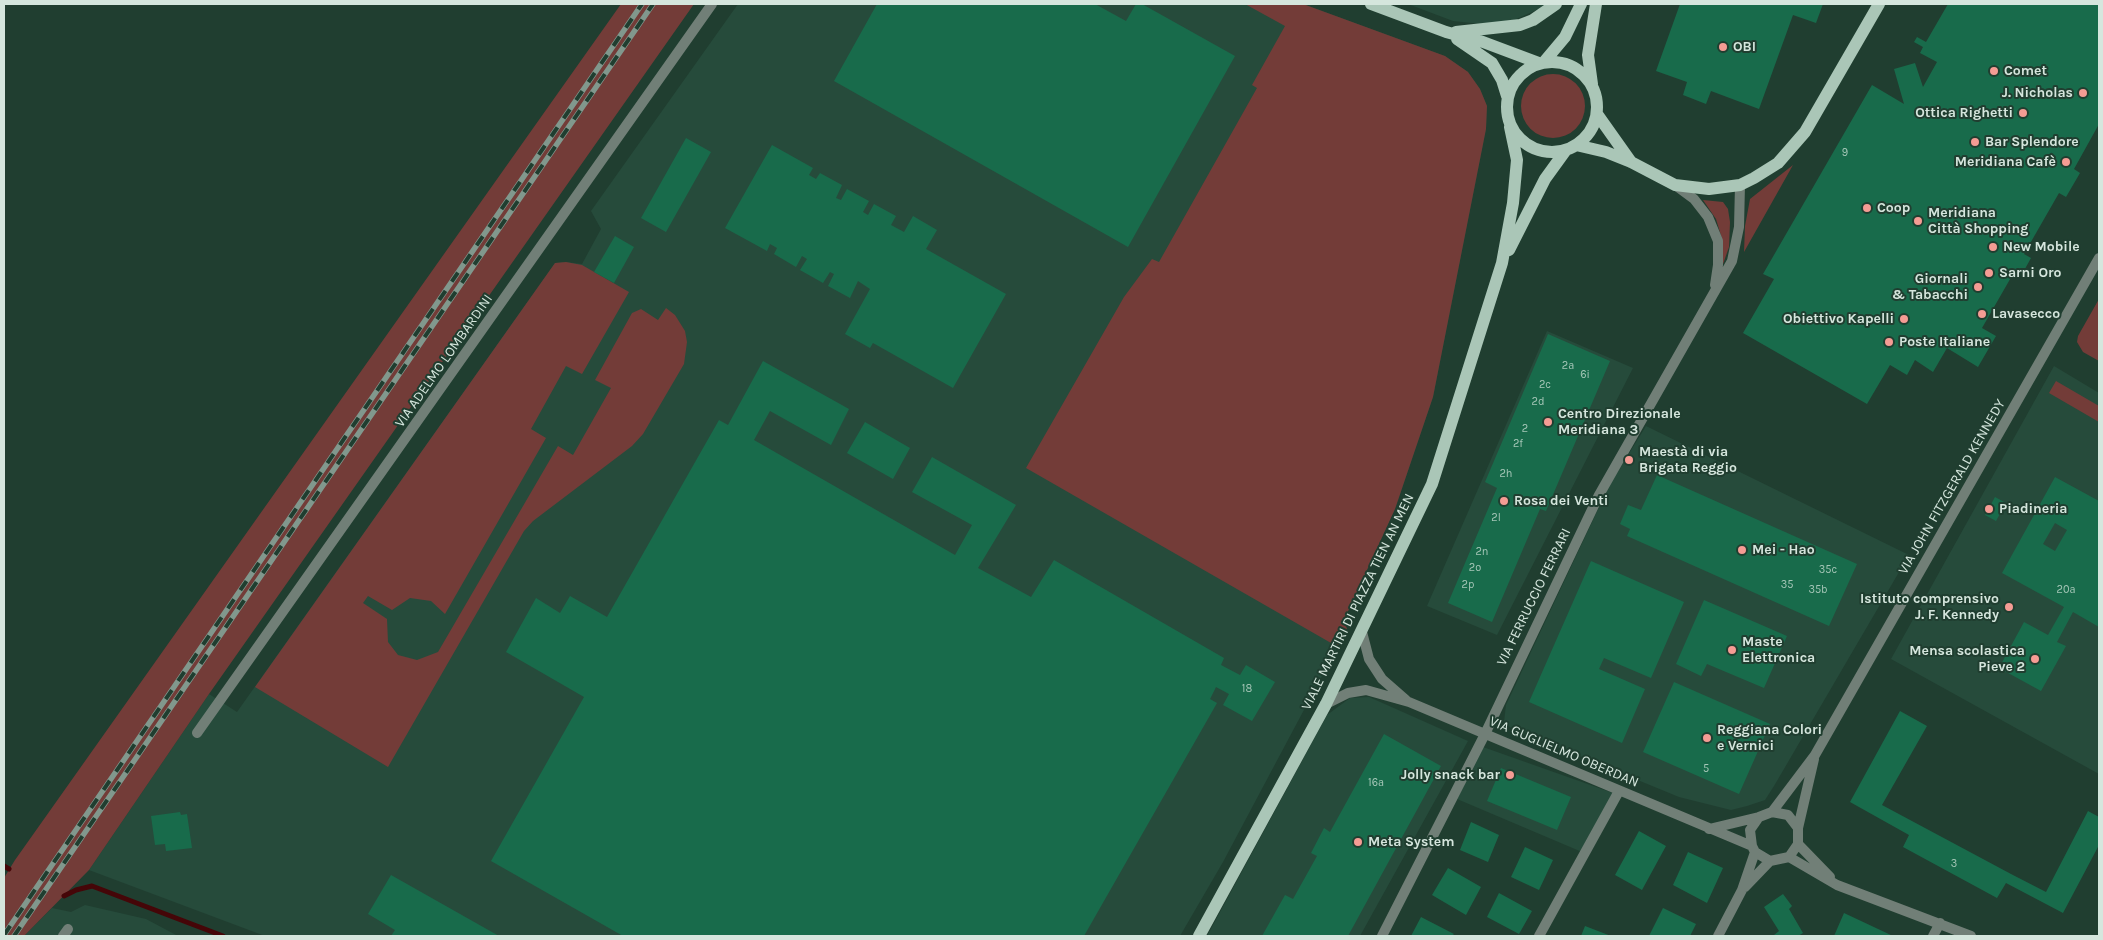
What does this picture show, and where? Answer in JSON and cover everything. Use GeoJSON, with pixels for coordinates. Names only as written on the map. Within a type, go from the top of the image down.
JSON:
{"type":"FeatureCollection","features":[{"type":"Feature","properties":{"kind":"main road"},"geometry":{"type":"LineString","coordinates":[[1371,4],[1446,32],[1542,62],[1557,61],[1568,64],[1579,70],[1592,86]]}},
{"type":"Feature","properties":{"kind":"main road"},"geometry":{"type":"LineString","coordinates":[[1446,32],[1520,25],[1533,20],[1556,4]]}},
{"type":"Feature","properties":{"kind":"main road"},"geometry":{"type":"LineString","coordinates":[[1507,96],[1510,87],[1522,72],[1542,62],[1565,37],[1581,4]]}},
{"type":"Feature","properties":{"kind":"main road"},"geometry":{"type":"LineString","coordinates":[[1596,4],[1588,55],[1592,86],[1597,100],[1597,114],[1631,162]]}},
{"type":"Feature","properties":{"kind":"main road"},"geometry":{"type":"LineString","coordinates":[[1510,127],[1523,142],[1540,151],[1553,153],[1571,148],[1606,152],[1631,162],[1674,185],[1709,189],[1740,185],[1768,171],[1778,163],[1805,132],[1879,4]]}},
{"type":"Feature","properties":{"kind":"main road","name":"VIALE MARTIRI DI PIAZZA TIEN AN MEN"},"geometry":{"type":"LineString","coordinates":[[1199,936],[1326,704],[1432,484],[1502,263],[1514,203],[1517,160],[1506,112],[1507,96],[1502,80],[1492,63],[1446,32]]}},
{"type":"Feature","properties":{"kind":"main road","name":"VIALE MARTIRI DI PIAZZA TIEN AN MEN"},"geometry":{"type":"LineString","coordinates":[[1502,263],[1545,179],[1571,148],[1590,132],[1597,114]]}},
{"type":"Feature","properties":{"kind":"street","name":"VIA ADELMO LOMBARDINI"},"geometry":{"type":"LineString","coordinates":[[197,733],[712,4]]}},
{"type":"Feature","properties":{"kind":"street","name":"VIA FERRUCCIO FERRARI"},"geometry":{"type":"LineString","coordinates":[[1674,185],[1694,199],[1708,217],[1718,241],[1718,265],[1713,292]]}},
{"type":"Feature","properties":{"kind":"street","name":"VIA FERRUCCIO FERRARI"},"geometry":{"type":"LineString","coordinates":[[1382,936],[1485,734],[1599,495],[1732,261],[1739,227],[1740,185]]}},
{"type":"Feature","properties":{"kind":"street","name":"VIA JOHN FITZGERALD KENNEDY"},"geometry":{"type":"LineString","coordinates":[[1772,812],[1815,756],[2099,258]]}},
{"type":"Feature","properties":{"kind":"street","name":"VIA GUGLIELMO OBERDAN"},"geometry":{"type":"LineString","coordinates":[[1362,632],[1369,659],[1382,679],[1409,702]]}},
{"type":"Feature","properties":{"kind":"street","name":"VIA GUGLIELMO OBERDAN"},"geometry":{"type":"LineString","coordinates":[[1326,704],[1348,693],[1366,690],[1409,702],[1708,829],[1753,849],[1770,861]]}},
{"type":"Feature","properties":{"kind":"street","name":"VIA JOHN FITZGERALD KENNEDY"},"geometry":{"type":"LineString","coordinates":[[1798,828],[1815,756]]}},
{"type":"Feature","properties":{"kind":"street"},"geometry":{"type":"LineString","coordinates":[[1539,936],[1619,791]]}},
{"type":"Feature","properties":{"kind":"street"},"geometry":{"type":"LineString","coordinates":[[1708,829],[1772,812],[1788,815],[1798,828],[1798,844],[1789,857]]}},
{"type":"Feature","properties":{"kind":"street"},"geometry":{"type":"LineString","coordinates":[[1718,936],[1742,890],[1753,849],[1750,830],[1759,817]]}},
{"type":"Feature","properties":{"kind":"street"},"geometry":{"type":"LineString","coordinates":[[1798,844],[1837,885]]}},
{"type":"Feature","properties":{"kind":"street"},"geometry":{"type":"LineString","coordinates":[[1742,890],[1770,861],[1789,857],[1837,885],[1971,936]]}},
{"type":"Feature","properties":{"kind":"street"},"geometry":{"type":"LineString","coordinates":[[1933,936],[1940,923]]}},
{"type":"Feature","properties":{"kind":"shaded area"},"geometry":{"type":"Polygon","coordinates":[[[621,4],[694,4],[209,694],[89,870],[24,936],[4,936],[4,878],[15,860],[621,4]]]}},
{"type":"Feature","properties":{"kind":"shaded area"},"geometry":{"type":"Polygon","coordinates":[[[738,4],[1303,4],[1445,56],[1468,72],[1480,89],[1487,106],[1486,129],[1433,397],[1395,509],[1344,620],[1347,629],[1223,862],[1180,936],[265,936],[89,870],[209,694],[237,712],[555,263],[582,264],[601,229],[591,211],[738,4]]]}},
{"type":"Feature","properties":{"kind":"shaded area"},"geometry":{"type":"Polygon","coordinates":[[[1245,4],[1303,4],[1445,56],[1468,72],[1480,89],[1487,106],[1486,129],[1433,397],[1395,509],[1344,620],[1347,629],[1338,647],[1026,468],[1124,297],[1152,259],[1159,262],[1257,88],[1252,85],[1285,26],[1245,4]]]}},
{"type":"Feature","properties":{"kind":"shaded area"},"geometry":{"type":"Polygon","coordinates":[[[1408,4],[1545,4],[1539,9],[1514,20],[1481,24],[1453,21],[1408,4]]]}},
{"type":"Feature","properties":{"kind":"shaded area"},"geometry":{"type":"Polygon","coordinates":[[[1553,74],[1571,80],[1579,88],[1585,106],[1579,124],[1571,132],[1553,138],[1535,132],[1527,124],[1521,106],[1527,88],[1535,80],[1553,74]]]}},
{"type":"Feature","properties":{"kind":"shaded area"},"geometry":{"type":"Polygon","coordinates":[[[1793,165],[1744,252],[1745,226],[1750,199],[1793,165]]]}},
{"type":"Feature","properties":{"kind":"shaded area"},"geometry":{"type":"Polygon","coordinates":[[[1703,200],[1723,202],[1728,209],[1730,222],[1729,247],[1722,267],[1722,239],[1716,219],[1703,200]]]}},
{"type":"Feature","properties":{"kind":"shaded area"},"geometry":{"type":"Polygon","coordinates":[[[566,262],[582,265],[629,292],[582,374],[566,366],[531,429],[546,438],[445,614],[431,601],[410,598],[392,610],[368,596],[363,603],[387,619],[388,642],[398,655],[417,660],[438,652],[558,446],[573,455],[611,388],[595,380],[632,313],[641,309],[658,320],[666,308],[675,315],[685,331],[687,342],[684,364],[643,434],[632,446],[533,521],[524,531],[388,767],[255,687],[555,263],[566,262]]]}},
{"type":"Feature","properties":{"kind":"shaded area"},"geometry":{"type":"Polygon","coordinates":[[[2099,299],[2099,361],[2083,352],[2077,342],[2078,336],[2099,299]]]}},
{"type":"Feature","properties":{"kind":"shaded area","name":"Centro Direzionale Meridiana 3"},"geometry":{"type":"Polygon","coordinates":[[[1547,331],[1633,368],[1497,635],[1427,606],[1547,331]]]}},
{"type":"Feature","properties":{"kind":"shaded area","name":"Istituto comprensivo J. F. Kennedy"},"geometry":{"type":"Polygon","coordinates":[[[2054,366],[2099,393],[2099,774],[1891,659],[2054,366]]]}},
{"type":"Feature","properties":{"kind":"shaded area"},"geometry":{"type":"Polygon","coordinates":[[[2056,381],[2099,406],[2099,422],[2049,393],[2056,381]]]}},
{"type":"Feature","properties":{"kind":"shaded area"},"geometry":{"type":"Polygon","coordinates":[[[1646,426],[1909,555],[1765,800],[1731,810],[1679,797],[1511,728],[1504,722],[1506,705],[1609,486],[1646,426]]]}},
{"type":"Feature","properties":{"kind":"shaded area"},"geometry":{"type":"Polygon","coordinates":[[[1369,697],[1468,741],[1360,936],[1207,936],[1327,715],[1350,698],[1369,697]]]}},
{"type":"Feature","properties":{"kind":"shaded area"},"geometry":{"type":"Polygon","coordinates":[[[1483,747],[1613,793],[1582,852],[1457,799],[1483,747]]]}},
{"type":"Feature","properties":{"kind":"shaded area"},"geometry":{"type":"Polygon","coordinates":[[[85,905],[146,919],[178,936],[24,936],[52,908],[71,912],[85,905]]]}},
{"type":"Feature","properties":{"kind":"building"},"geometry":{"type":"Polygon","coordinates":[[[877,4],[1095,4],[1126,21],[1136,4],[1142,4],[1235,56],[1128,247],[834,81],[877,4]]]}},
{"type":"Feature","properties":{"kind":"building","name":"OBI"},"geometry":{"type":"Polygon","coordinates":[[[1680,4],[1823,4],[1816,23],[1793,15],[1759,109],[1711,91],[1706,104],[1683,95],[1687,82],[1656,71],[1680,4]]]}},
{"type":"Feature","properties":{"kind":"building","name":"Meridiana Città Shopping"},"geometry":{"type":"Polygon","coordinates":[[[1948,4],[2099,4],[2099,124],[2074,169],[2080,173],[2066,197],[2059,193],[2024,254],[2031,258],[2021,276],[2013,274],[1982,328],[1996,336],[1978,367],[1947,348],[1933,372],[1915,360],[1907,375],[1890,365],[1867,404],[1743,333],[1774,279],[1763,274],[1872,85],[1904,104],[1894,69],[1915,63],[1923,87],[1937,62],[1920,53],[1923,47],[1914,42],[1917,37],[1926,42],[1948,4]]]}},
{"type":"Feature","properties":{"kind":"building"},"geometry":{"type":"Polygon","coordinates":[[[686,138],[711,152],[666,232],[641,218],[686,138]]]}},
{"type":"Feature","properties":{"kind":"building"},"geometry":{"type":"Polygon","coordinates":[[[772,145],[813,168],[809,175],[816,179],[820,173],[842,185],[836,198],[841,200],[847,189],[869,201],[863,212],[868,215],[874,204],[896,216],[891,225],[904,232],[913,216],[937,230],[926,249],[1006,294],[953,388],[873,343],[870,348],[845,334],[870,289],[858,281],[850,298],[828,286],[834,274],[830,272],[823,283],[800,270],[807,259],[802,256],[796,267],[774,254],[777,248],[770,244],[767,251],[725,228],[772,145]]]}},
{"type":"Feature","properties":{"kind":"building"},"geometry":{"type":"Polygon","coordinates":[[[615,236],[634,247],[614,283],[594,272],[615,236]]]}},
{"type":"Feature","properties":{"kind":"building","name":"Centro Direzionale Meridiana 3"},"geometry":{"type":"Polygon","coordinates":[[[1548,334],[1610,361],[1546,511],[1540,509],[1492,622],[1448,603],[1497,488],[1485,482],[1548,334]]]}},
{"type":"Feature","properties":{"kind":"building"},"geometry":{"type":"Polygon","coordinates":[[[763,361],[849,409],[831,445],[770,411],[754,440],[955,555],[972,525],[912,492],[932,457],[1016,505],[978,568],[1031,597],[1054,560],[1224,658],[1221,665],[1240,675],[1246,665],[1275,682],[1252,721],[1223,705],[1229,694],[1216,687],[1210,699],[1217,703],[1084,936],[623,936],[491,861],[584,697],[506,652],[536,598],[560,613],[570,596],[607,617],[719,420],[728,425],[763,361]]]}},
{"type":"Feature","properties":{"kind":"building"},"geometry":{"type":"Polygon","coordinates":[[[865,422],[910,448],[893,479],[847,453],[865,422]]]}},
{"type":"Feature","properties":{"kind":"building","name":"Mei - Hao"},"geometry":{"type":"Polygon","coordinates":[[[1657,475],[1857,564],[1829,626],[1627,536],[1630,529],[1620,524],[1628,505],[1641,510],[1657,475]]]}},
{"type":"Feature","properties":{"kind":"building","name":"Istituto comprensivo J. F. Kennedy"},"geometry":{"type":"Polygon","coordinates":[[[2055,477],[2099,501],[2099,627],[2073,612],[2057,642],[2066,646],[2041,691],[1999,668],[2024,622],[2048,635],[2064,607],[2002,573],[2055,477]],[[2055,523],[2043,544],[2055,551],[2067,530],[2055,523]]]}},
{"type":"Feature","properties":{"kind":"building"},"geometry":{"type":"Polygon","coordinates":[[[1995,497],[2006,503],[1996,521],[1985,515],[1995,497]]]}},
{"type":"Feature","properties":{"kind":"building"},"geometry":{"type":"Polygon","coordinates":[[[1591,561],[1684,602],[1651,678],[1604,658],[1599,669],[1645,689],[1622,743],[1529,702],[1591,561]]]}},
{"type":"Feature","properties":{"kind":"building","name":"Maste Elettronica"},"geometry":{"type":"Polygon","coordinates":[[[1704,600],[1787,636],[1764,688],[1707,664],[1701,676],[1676,664],[1704,600]]]}},
{"type":"Feature","properties":{"kind":"building","name":"Reggiana Colori e Vernici"},"geometry":{"type":"Polygon","coordinates":[[[1674,682],[1770,724],[1739,794],[1643,752],[1674,682]]]}},
{"type":"Feature","properties":{"kind":"building"},"geometry":{"type":"Polygon","coordinates":[[[1900,711],[1927,726],[1882,805],[2011,874],[2046,892],[2088,811],[2099,817],[2099,845],[2063,913],[2006,883],[1997,898],[1903,847],[1909,835],[1850,802],[1900,711]]]}},
{"type":"Feature","properties":{"kind":"building","name":"Meta System"},"geometry":{"type":"Polygon","coordinates":[[[1384,734],[1441,766],[1348,936],[1262,936],[1285,895],[1293,899],[1317,856],[1311,853],[1324,828],[1330,832],[1384,734]]]}},
{"type":"Feature","properties":{"kind":"building"},"geometry":{"type":"Polygon","coordinates":[[[1501,768],[1571,797],[1557,830],[1487,801],[1501,768]]]}},
{"type":"Feature","properties":{"kind":"building"},"geometry":{"type":"Polygon","coordinates":[[[180,812],[181,815],[187,814],[192,848],[166,851],[165,844],[155,845],[151,816],[180,812]]]}},
{"type":"Feature","properties":{"kind":"building"},"geometry":{"type":"Polygon","coordinates":[[[1471,822],[1499,835],[1488,862],[1460,850],[1471,822]]]}},
{"type":"Feature","properties":{"kind":"building"},"geometry":{"type":"Polygon","coordinates":[[[1639,831],[1666,846],[1642,890],[1615,875],[1639,831]]]}},
{"type":"Feature","properties":{"kind":"building"},"geometry":{"type":"Polygon","coordinates":[[[1525,847],[1553,860],[1539,890],[1511,877],[1525,847]]]}},
{"type":"Feature","properties":{"kind":"building"},"geometry":{"type":"Polygon","coordinates":[[[1688,852],[1723,868],[1707,903],[1673,885],[1688,852]]]}},
{"type":"Feature","properties":{"kind":"building"},"geometry":{"type":"Polygon","coordinates":[[[1448,868],[1481,887],[1466,915],[1432,895],[1448,868]]]}},
{"type":"Feature","properties":{"kind":"building"},"geometry":{"type":"Polygon","coordinates":[[[391,875],[499,936],[391,936],[395,930],[368,914],[391,875]]]}},
{"type":"Feature","properties":{"kind":"building"},"geometry":{"type":"Polygon","coordinates":[[[1499,893],[1532,911],[1519,934],[1487,917],[1499,893]]]}},
{"type":"Feature","properties":{"kind":"building"},"geometry":{"type":"Polygon","coordinates":[[[1783,894],[1792,906],[1789,909],[1803,933],[1798,936],[1774,935],[1779,931],[1764,907],[1783,894]]]}},
{"type":"Feature","properties":{"kind":"building"},"geometry":{"type":"Polygon","coordinates":[[[1663,908],[1696,924],[1690,936],[1649,936],[1663,908]]]}},
{"type":"Feature","properties":{"kind":"building"},"geometry":{"type":"Polygon","coordinates":[[[1844,913],[1893,936],[1834,936],[1844,913]]]}},
{"type":"Feature","properties":{"kind":"building"},"geometry":{"type":"Polygon","coordinates":[[[1421,917],[1454,934],[1452,936],[1411,936],[1421,917]]]}},
{"type":"Feature","properties":{"kind":"building"},"geometry":{"type":"Polygon","coordinates":[[[1585,926],[1611,936],[1581,936],[1585,926]]]}},
{"type":"Feature","properties":{"kind":"waterway"},"geometry":{"type":"LineString","coordinates":[[4,866],[9,869]]}},
{"type":"Feature","properties":{"kind":"waterway"},"geometry":{"type":"LineString","coordinates":[[64,896],[76,890],[92,886],[223,936]]}},
{"type":"Feature","properties":{"kind":"railway"},"geometry":{"type":"LineString","coordinates":[[4,935],[642,4]]}},
{"type":"Feature","properties":{"kind":"railway"},"geometry":{"type":"LineString","coordinates":[[14,936],[653,4]]}},
{"type":"Feature","properties":{"kind":"place","name":"OBI"},"geometry":{"type":"Point","coordinates":[1723,47]}},
{"type":"Feature","properties":{"kind":"place","name":"Comet"},"geometry":{"type":"Point","coordinates":[1994,71]}},
{"type":"Feature","properties":{"kind":"place","name":"J. Nicholas"},"geometry":{"type":"Point","coordinates":[2083,93]}},
{"type":"Feature","properties":{"kind":"place","name":"Ottica Righetti"},"geometry":{"type":"Point","coordinates":[2023,113]}},
{"type":"Feature","properties":{"kind":"place","name":"Bar Splendore"},"geometry":{"type":"Point","coordinates":[1975,142]}},
{"type":"Feature","properties":{"kind":"place","name":"Meridiana Cafè"},"geometry":{"type":"Point","coordinates":[2066,162]}},
{"type":"Feature","properties":{"kind":"place","name":"Coop"},"geometry":{"type":"Point","coordinates":[1867,208]}},
{"type":"Feature","properties":{"kind":"place","name":"Meridiana Città Shopping"},"geometry":{"type":"Point","coordinates":[1918,221]}},
{"type":"Feature","properties":{"kind":"place","name":"New Mobile"},"geometry":{"type":"Point","coordinates":[1993,247]}},
{"type":"Feature","properties":{"kind":"place","name":"Sarni Oro"},"geometry":{"type":"Point","coordinates":[1989,273]}},
{"type":"Feature","properties":{"kind":"place","name":"Giornali & Tabacchi"},"geometry":{"type":"Point","coordinates":[1978,287]}},
{"type":"Feature","properties":{"kind":"place","name":"Lavasecco"},"geometry":{"type":"Point","coordinates":[1982,314]}},
{"type":"Feature","properties":{"kind":"place","name":"Obiettivo Kapelli"},"geometry":{"type":"Point","coordinates":[1904,319]}},
{"type":"Feature","properties":{"kind":"place","name":"Poste Italiane"},"geometry":{"type":"Point","coordinates":[1889,342]}},
{"type":"Feature","properties":{"kind":"place","name":"Centro Direzionale Meridiana 3"},"geometry":{"type":"Point","coordinates":[1548,422]}},
{"type":"Feature","properties":{"kind":"place","name":"Maestà di via Brigata Reggio"},"geometry":{"type":"Point","coordinates":[1629,460]}},
{"type":"Feature","properties":{"kind":"place","name":"Rosa dei Venti"},"geometry":{"type":"Point","coordinates":[1504,501]}},
{"type":"Feature","properties":{"kind":"place","name":"Piadineria"},"geometry":{"type":"Point","coordinates":[1989,509]}},
{"type":"Feature","properties":{"kind":"place","name":"Mei - Hao"},"geometry":{"type":"Point","coordinates":[1742,550]}},
{"type":"Feature","properties":{"kind":"place","name":"Istituto comprensivo J. F. Kennedy"},"geometry":{"type":"Point","coordinates":[2009,607]}},
{"type":"Feature","properties":{"kind":"place","name":"Maste Elettronica"},"geometry":{"type":"Point","coordinates":[1732,650]}},
{"type":"Feature","properties":{"kind":"place","name":"Mensa scolastica Pieve 2"},"geometry":{"type":"Point","coordinates":[2035,659]}},
{"type":"Feature","properties":{"kind":"place","name":"Reggiana Colori e Vernici"},"geometry":{"type":"Point","coordinates":[1707,738]}},
{"type":"Feature","properties":{"kind":"place","name":"Jolly snack bar"},"geometry":{"type":"Point","coordinates":[1510,775]}},
{"type":"Feature","properties":{"kind":"place","name":"Meta System"},"geometry":{"type":"Point","coordinates":[1358,842]}}]}
